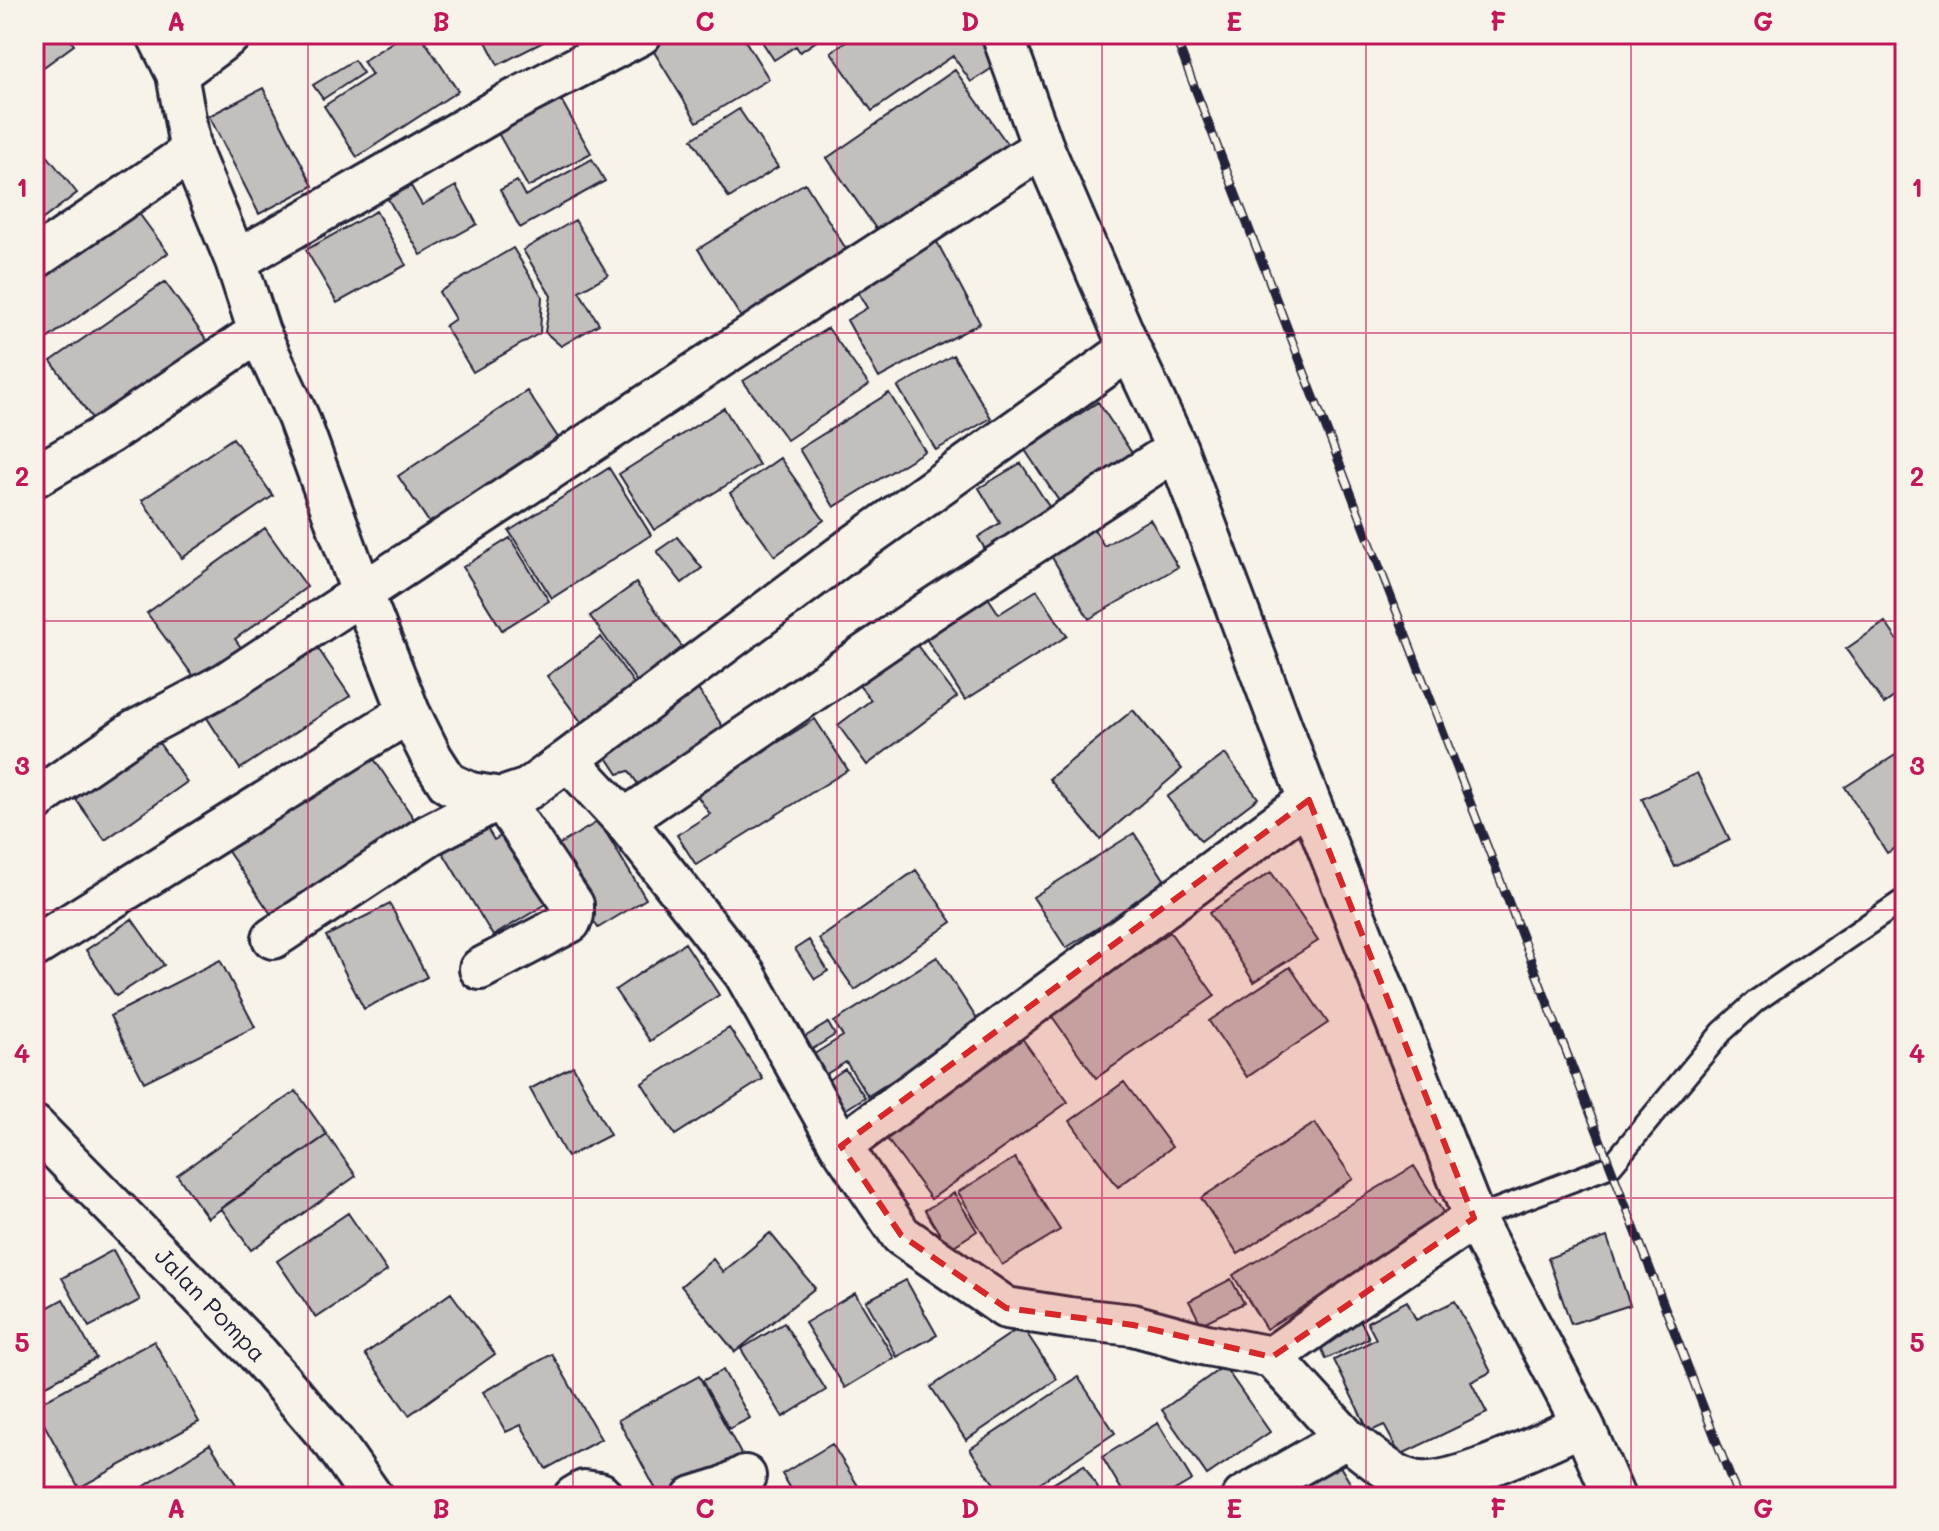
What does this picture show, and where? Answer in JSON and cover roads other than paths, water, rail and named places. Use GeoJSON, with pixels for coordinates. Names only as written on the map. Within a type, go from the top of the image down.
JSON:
{"type":"FeatureCollection","features":[{"type":"Feature","properties":{"kind":"street"},"geometry":{"type":"LineString","coordinates":[[157,34],[177,74],[191,152],[236,261],[259,332],[298,417],[409,712],[448,783],[470,793],[501,798],[573,905],[570,922],[480,969]]}},
{"type":"Feature","properties":{"kind":"street"},"geometry":{"type":"LineString","coordinates":[[177,74],[231,34]]}},
{"type":"Feature","properties":{"kind":"street"},"geometry":{"type":"LineString","coordinates":[[236,261],[507,104],[641,34]]}},
{"type":"Feature","properties":{"kind":"street"},"geometry":{"type":"LineString","coordinates":[[1002,34],[1043,147],[1130,349],[1177,449],[1309,800],[1474,1218],[1583,1425],[1614,1497]]}},
{"type":"Feature","properties":{"kind":"street"},"geometry":{"type":"LineString","coordinates":[[34,803],[135,731],[226,683],[1043,147]]}},
{"type":"Feature","properties":{"kind":"street"},"geometry":{"type":"LineString","coordinates":[[34,259],[191,152]]}},
{"type":"Feature","properties":{"kind":"street"},"geometry":{"type":"LineString","coordinates":[[34,477],[109,433],[259,332]]}},
{"type":"Feature","properties":{"kind":"street"},"geometry":{"type":"LineString","coordinates":[[273,938],[429,835],[501,798],[528,789],[854,546],[1130,349]]}},
{"type":"Feature","properties":{"kind":"street"},"geometry":{"type":"LineString","coordinates":[[624,820],[928,612],[1177,449]]}},
{"type":"Feature","properties":{"kind":"street"},"geometry":{"type":"LineString","coordinates":[[34,947],[409,712]]}},
{"type":"Feature","properties":{"kind":"street"},"geometry":{"type":"LineString","coordinates":[[568,760],[624,820],[745,974],[841,1146],[901,1235],[1006,1308],[1133,1325],[1207,1345],[1272,1357],[1346,1438],[1390,1471],[1416,1482],[1444,1480],[1476,1471],[1583,1425]]}},
{"type":"Feature","properties":{"kind":"street"},"geometry":{"type":"LineString","coordinates":[[841,1146],[1309,800]]}},
{"type":"Feature","properties":{"kind":"street","name":"Jalan Pompa"},"geometry":{"type":"LineString","coordinates":[[34,1126],[258,1354],[335,1444],[372,1497]]}},
{"type":"Feature","properties":{"kind":"street"},"geometry":{"type":"LineString","coordinates":[[1272,1357],[1474,1218]]}},
{"type":"Feature","properties":{"kind":"street"},"geometry":{"type":"LineString","coordinates":[[1243,1497],[1346,1438]]}},
{"type":"Feature","properties":{"kind":"street"},"geometry":{"type":"LineString","coordinates":[[693,1497],[725,1487],[745,1476]]}},
{"type":"Feature","properties":{"kind":"street"},"geometry":{"type":"LineString","coordinates":[[574,1497],[584,1491],[600,1493],[603,1497]]}},
{"type":"Feature","properties":{"kind":"lane"},"geometry":{"type":"LineString","coordinates":[[1474,1218],[1611,1166],[1722,1032],[1756,1001],[1905,899]]}},
{"type":"Feature","properties":{"kind":"railway"},"geometry":{"type":"LineString","coordinates":[[1174,34],[1738,1497]]}}]}
